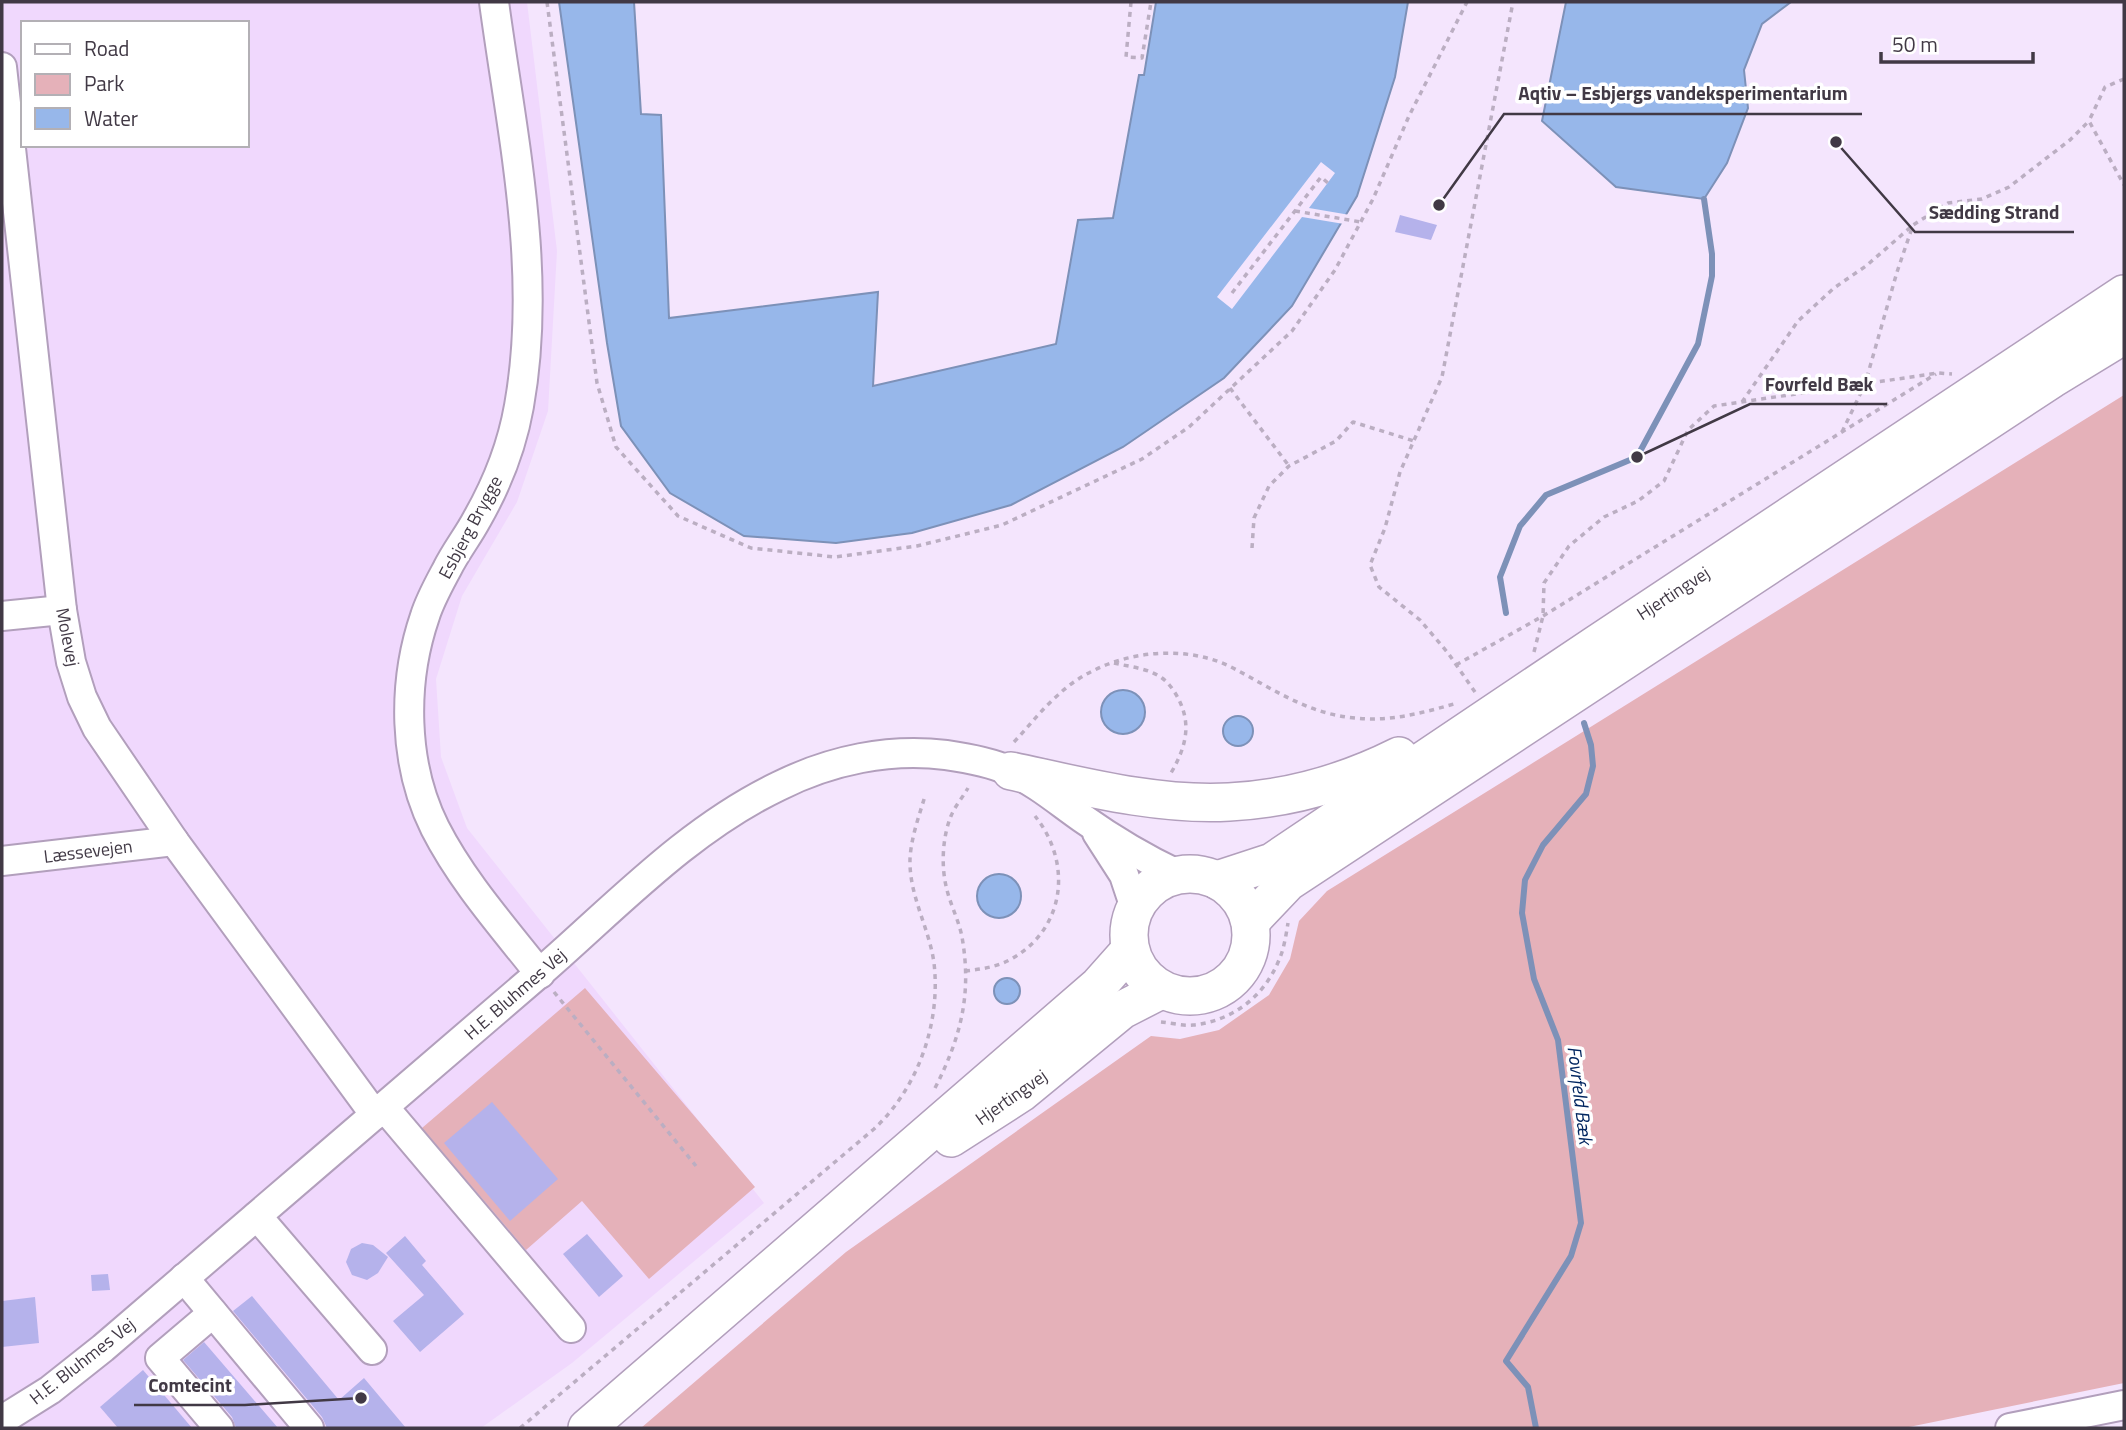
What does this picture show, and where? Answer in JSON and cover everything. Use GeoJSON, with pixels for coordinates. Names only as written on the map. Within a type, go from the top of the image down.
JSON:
{"type":"FeatureCollection","features":[{"type":"Feature","properties":{"kind":"main road","name":"Hjertingvej"},"geometry":{"type":"LineString","coordinates":[[1217,880],[1272,862],[2124,294]]}},
{"type":"Feature","properties":{"kind":"main road","name":"Hjertingvej"},"geometry":{"type":"LineString","coordinates":[[1250,922],[1299,874],[2052,379],[2124,335]]}},
{"type":"Feature","properties":{"kind":"main road"},"geometry":{"type":"LineString","coordinates":[[1013,756],[1156,799],[1228,802],[1290,795],[1370,771],[1447,733],[1595,645]]}},
{"type":"Feature","properties":{"kind":"main road"},"geometry":{"type":"LineString","coordinates":[[1198,874],[1217,880],[1232,891],[1243,905],[1250,922],[1251,942],[1245,962],[1234,978],[1218,990],[1199,996],[1180,996],[1159,1006],[1130,950],[1129,929],[1135,908],[1146,892],[1161,881],[1179,875],[1198,874]]}},
{"type":"Feature","properties":{"kind":"main road","name":"Hjertingvej"},"geometry":{"type":"LineString","coordinates":[[587,1428],[1098,986],[1130,950]]}},
{"type":"Feature","properties":{"kind":"main road","name":"Hjertingvej"},"geometry":{"type":"LineString","coordinates":[[855,1198],[1021,1093],[1122,1010],[1159,1006]]}},
{"type":"Feature","properties":{"kind":"street","name":"Esbjerg Brygge"},"geometry":{"type":"LineString","coordinates":[[494,2],[530,282],[528,348],[519,408],[505,462],[478,518],[448,566],[425,615],[412,668],[409,722],[417,775],[435,826],[466,878],[540,974]]}},
{"type":"Feature","properties":{"kind":"street","name":"Molevej"},"geometry":{"type":"LineString","coordinates":[[2,67],[62,610],[71,662],[82,697],[97,728],[174,841],[274,978],[380,1111],[571,1328]]}},
{"type":"Feature","properties":{"kind":"street"},"geometry":{"type":"LineString","coordinates":[[2,616],[62,610]]}},
{"type":"Feature","properties":{"kind":"street","name":"H.E. Bluhmes Vej"},"geometry":{"type":"LineString","coordinates":[[2,1420],[50,1390],[184,1279],[540,974],[656,869],[730,813],[779,785],[837,762],[896,753],[944,755],[978,761],[1013,756],[1049,794],[1086,821],[1146,860],[1179,875]]}},
{"type":"Feature","properties":{"kind":"street","name":"H.E. Bluhmes Vej"},"geometry":{"type":"LineString","coordinates":[[1086,821],[1106,845],[1124,875],[1135,908]]}},
{"type":"Feature","properties":{"kind":"street","name":"Læssevejen"},"geometry":{"type":"LineString","coordinates":[[2,861],[174,841]]}},
{"type":"Feature","properties":{"kind":"street"},"geometry":{"type":"LineString","coordinates":[[257,1216],[372,1350]]}},
{"type":"Feature","properties":{"kind":"street"},"geometry":{"type":"LineString","coordinates":[[184,1279],[309,1428]]}},
{"type":"Feature","properties":{"kind":"street"},"geometry":{"type":"LineString","coordinates":[[213,1313],[160,1358],[219,1428]]}},
{"type":"Feature","properties":{"kind":"street"},"geometry":{"type":"LineString","coordinates":[[2010,1428],[2118,1414]]}},
{"type":"Feature","properties":{"kind":"path"},"geometry":{"type":"LineString","coordinates":[[547,2],[597,383],[616,447],[678,516],[751,548],[835,557],[916,546],[1002,525],[1142,459],[1189,427],[1292,331],[1335,270],[1361,222],[1409,116],[1467,2]]}},
{"type":"Feature","properties":{"kind":"path"},"geometry":{"type":"LineString","coordinates":[[1131,2],[1126,57],[1142,58],[1151,2]]}},
{"type":"Feature","properties":{"kind":"path"},"geometry":{"type":"LineString","coordinates":[[1475,693],[1420,620],[1379,587],[1370,565],[1385,528],[1401,472],[1442,377],[1513,2]]}},
{"type":"Feature","properties":{"kind":"path"},"geometry":{"type":"LineString","coordinates":[[1742,402],[1798,321],[1815,304],[1866,266],[1913,225],[1948,203],[1982,199],[2009,187],[2070,140],[2089,121],[2105,87],[2124,79]]}},
{"type":"Feature","properties":{"kind":"path"},"geometry":{"type":"LineString","coordinates":[[2089,121],[2124,185]]}},
{"type":"Feature","properties":{"kind":"path"},"geometry":{"type":"LineString","coordinates":[[2117,175],[2124,169]]}},
{"type":"Feature","properties":{"kind":"path"},"geometry":{"type":"LineString","coordinates":[[1232,293],[1321,177],[1328,183]]}},
{"type":"Feature","properties":{"kind":"path"},"geometry":{"type":"LineString","coordinates":[[1295,211],[1361,222]]}},
{"type":"Feature","properties":{"kind":"path"},"geometry":{"type":"LineString","coordinates":[[1842,433],[1865,384],[1913,225]]}},
{"type":"Feature","properties":{"kind":"path"},"geometry":{"type":"LineString","coordinates":[[1456,665],[1543,616],[1938,373]]}},
{"type":"Feature","properties":{"kind":"path"},"geometry":{"type":"LineString","coordinates":[[1533,655],[1543,616],[1544,583],[1569,546],[1604,517],[1638,501],[1664,481],[1688,430],[1714,406],[1938,373],[1958,375]]}},
{"type":"Feature","properties":{"kind":"path"},"geometry":{"type":"LineString","coordinates":[[1230,388],[1289,466]]}},
{"type":"Feature","properties":{"kind":"path"},"geometry":{"type":"LineString","coordinates":[[1252,548],[1254,518],[1269,486],[1289,466],[1336,441],[1353,422],[1414,441]]}},
{"type":"Feature","properties":{"kind":"path"},"geometry":{"type":"LineString","coordinates":[[1013,756],[1059,693],[1089,673],[1112,663],[1152,654],[1192,655],[1210,659],[1297,704],[1355,719],[1404,717],[1460,702],[1441,715]]}},
{"type":"Feature","properties":{"kind":"path"},"geometry":{"type":"LineString","coordinates":[[1112,663],[1146,670],[1163,678],[1174,691],[1184,711],[1187,733],[1180,759],[1170,775]]}},
{"type":"Feature","properties":{"kind":"path"},"geometry":{"type":"LineString","coordinates":[[968,788],[951,816],[943,866],[946,889],[961,935],[965,971],[990,968],[1012,958],[1032,944],[1047,924],[1056,902],[1059,877],[1056,853],[1047,831],[1032,811]]}},
{"type":"Feature","properties":{"kind":"path"},"geometry":{"type":"LineString","coordinates":[[520,1428],[874,1129],[904,1094],[922,1058],[934,1002],[934,963],[925,925],[913,894],[910,858],[925,796]]}},
{"type":"Feature","properties":{"kind":"path"},"geometry":{"type":"LineString","coordinates":[[1159,1006],[1191,1026],[1220,1020],[1243,1008],[1263,988],[1279,960],[1290,915]]}},
{"type":"Feature","properties":{"kind":"path"},"geometry":{"type":"LineString","coordinates":[[540,974],[696,1166]]}},
{"type":"Feature","properties":{"kind":"shaded area"},"geometry":{"type":"Polygon","coordinates":[[[2,2],[527,2],[557,251],[548,411],[517,502],[462,596],[436,679],[441,757],[467,828],[764,1203],[572,1363],[481,1428],[2,1428],[2,2]]]}},
{"type":"Feature","properties":{"kind":"green space"},"geometry":{"type":"Polygon","coordinates":[[[2124,395],[2124,1383],[1904,1428],[641,1428],[846,1252],[1151,1036],[1180,1039],[1219,1030],[1269,995],[1290,959],[1299,921],[1327,891],[2124,395]]]}},
{"type":"Feature","properties":{"kind":"green space"},"geometry":{"type":"Polygon","coordinates":[[[585,988],[755,1187],[649,1279],[582,1201],[526,1250],[422,1128],[585,988]]]}},
{"type":"Feature","properties":{"kind":"water"},"geometry":{"type":"Polygon","coordinates":[[[559,2],[634,2],[641,114],[661,115],[669,318],[878,292],[873,386],[1056,344],[1078,220],[1113,218],[1139,75],[1144,75],[1156,2],[1408,2],[1395,77],[1357,196],[1292,306],[1224,378],[1123,447],[1011,505],[912,533],[836,543],[744,536],[670,493],[621,426],[559,2]]]}},
{"type":"Feature","properties":{"kind":"water"},"geometry":{"type":"Polygon","coordinates":[[[1566,2],[1791,2],[1762,24],[1744,70],[1748,108],[1727,163],[1704,199],[1616,187],[1542,121],[1566,2]]]}},
{"type":"Feature","properties":{"kind":"water"},"geometry":{"type":"Polygon","coordinates":[[[1123,690],[1139,696],[1145,712],[1139,728],[1123,734],[1107,728],[1101,712],[1107,696],[1123,690]]]}},
{"type":"Feature","properties":{"kind":"water"},"geometry":{"type":"Polygon","coordinates":[[[1238,716],[1249,720],[1253,731],[1249,742],[1238,746],[1227,742],[1223,731],[1227,720],[1238,716]]]}},
{"type":"Feature","properties":{"kind":"water"},"geometry":{"type":"Polygon","coordinates":[[[999,874],[1015,880],[1021,896],[1015,912],[999,918],[983,912],[977,896],[983,880],[999,874]]]}},
{"type":"Feature","properties":{"kind":"water"},"geometry":{"type":"Polygon","coordinates":[[[1007,978],[1016,982],[1020,991],[1016,1000],[1007,1004],[998,1000],[994,991],[998,982],[1007,978]]]}},
{"type":"Feature","properties":{"kind":"pier"},"geometry":{"type":"Polygon","coordinates":[[[1321,162],[1335,173],[1309,208],[1350,215],[1344,224],[1302,217],[1232,309],[1217,297],[1321,162]]]}},
{"type":"Feature","properties":{"kind":"building"},"geometry":{"type":"Polygon","coordinates":[[[1400,215],[1437,225],[1431,240],[1395,232],[1400,215]]]}},
{"type":"Feature","properties":{"kind":"building"},"geometry":{"type":"Polygon","coordinates":[[[492,1102],[558,1179],[510,1221],[444,1143],[492,1102]]]}},
{"type":"Feature","properties":{"kind":"building"},"geometry":{"type":"Polygon","coordinates":[[[587,1234],[623,1276],[599,1297],[563,1254],[587,1234]]]}},
{"type":"Feature","properties":{"kind":"building"},"geometry":{"type":"Polygon","coordinates":[[[405,1236],[426,1261],[422,1265],[464,1314],[420,1352],[393,1321],[424,1295],[386,1253],[405,1236]]]}},
{"type":"Feature","properties":{"kind":"building"},"geometry":{"type":"Polygon","coordinates":[[[362,1243],[373,1245],[388,1257],[378,1273],[367,1280],[352,1275],[346,1262],[351,1249],[362,1243]]]}},
{"type":"Feature","properties":{"kind":"building"},"geometry":{"type":"Polygon","coordinates":[[[108,1274],[110,1290],[92,1291],[91,1275],[108,1274]]]}},
{"type":"Feature","properties":{"kind":"building"},"geometry":{"type":"Polygon","coordinates":[[[252,1296],[339,1400],[364,1378],[406,1428],[327,1428],[322,1417],[233,1311],[252,1296]]]}},
{"type":"Feature","properties":{"kind":"building"},"geometry":{"type":"Polygon","coordinates":[[[35,1297],[39,1343],[2,1347],[2,1301],[35,1297]]]}},
{"type":"Feature","properties":{"kind":"building"},"geometry":{"type":"Polygon","coordinates":[[[204,1342],[278,1428],[236,1428],[232,1417],[183,1360],[204,1342]]]}},
{"type":"Feature","properties":{"kind":"building"},"geometry":{"type":"Polygon","coordinates":[[[143,1370],[192,1428],[118,1428],[100,1407],[143,1370]]]}},
{"type":"Feature","properties":{"kind":"waterway","name":"Fovrfeld Bæk"},"geometry":{"type":"LineString","coordinates":[[1506,613],[1500,577],[1520,526],[1546,495],[1637,457],[1698,344],[1712,276],[1712,254],[1704,199]]}},
{"type":"Feature","properties":{"kind":"waterway","name":"Fovrfeld Bæk"},"geometry":{"type":"LineString","coordinates":[[1536,1428],[1528,1387],[1506,1361],[1571,1256],[1581,1223],[1558,1040],[1534,979],[1522,913],[1525,880],[1543,845],[1586,794],[1593,766],[1591,745],[1584,723]]}},
{"type":"Feature","properties":{"kind":"place","name":"Sædding Strand"},"geometry":{"type":"Point","coordinates":[1836,142]}},
{"type":"Feature","properties":{"kind":"place","name":"Aqtiv – Esbjergs vandeksperimentarium"},"geometry":{"type":"Point","coordinates":[1439,205]}},
{"type":"Feature","properties":{"kind":"place","name":"Fovrfeld Bæk"},"geometry":{"type":"Point","coordinates":[1637,457]}},
{"type":"Feature","properties":{"kind":"place","name":"Comtecint"},"geometry":{"type":"Point","coordinates":[361,1398]}}]}
